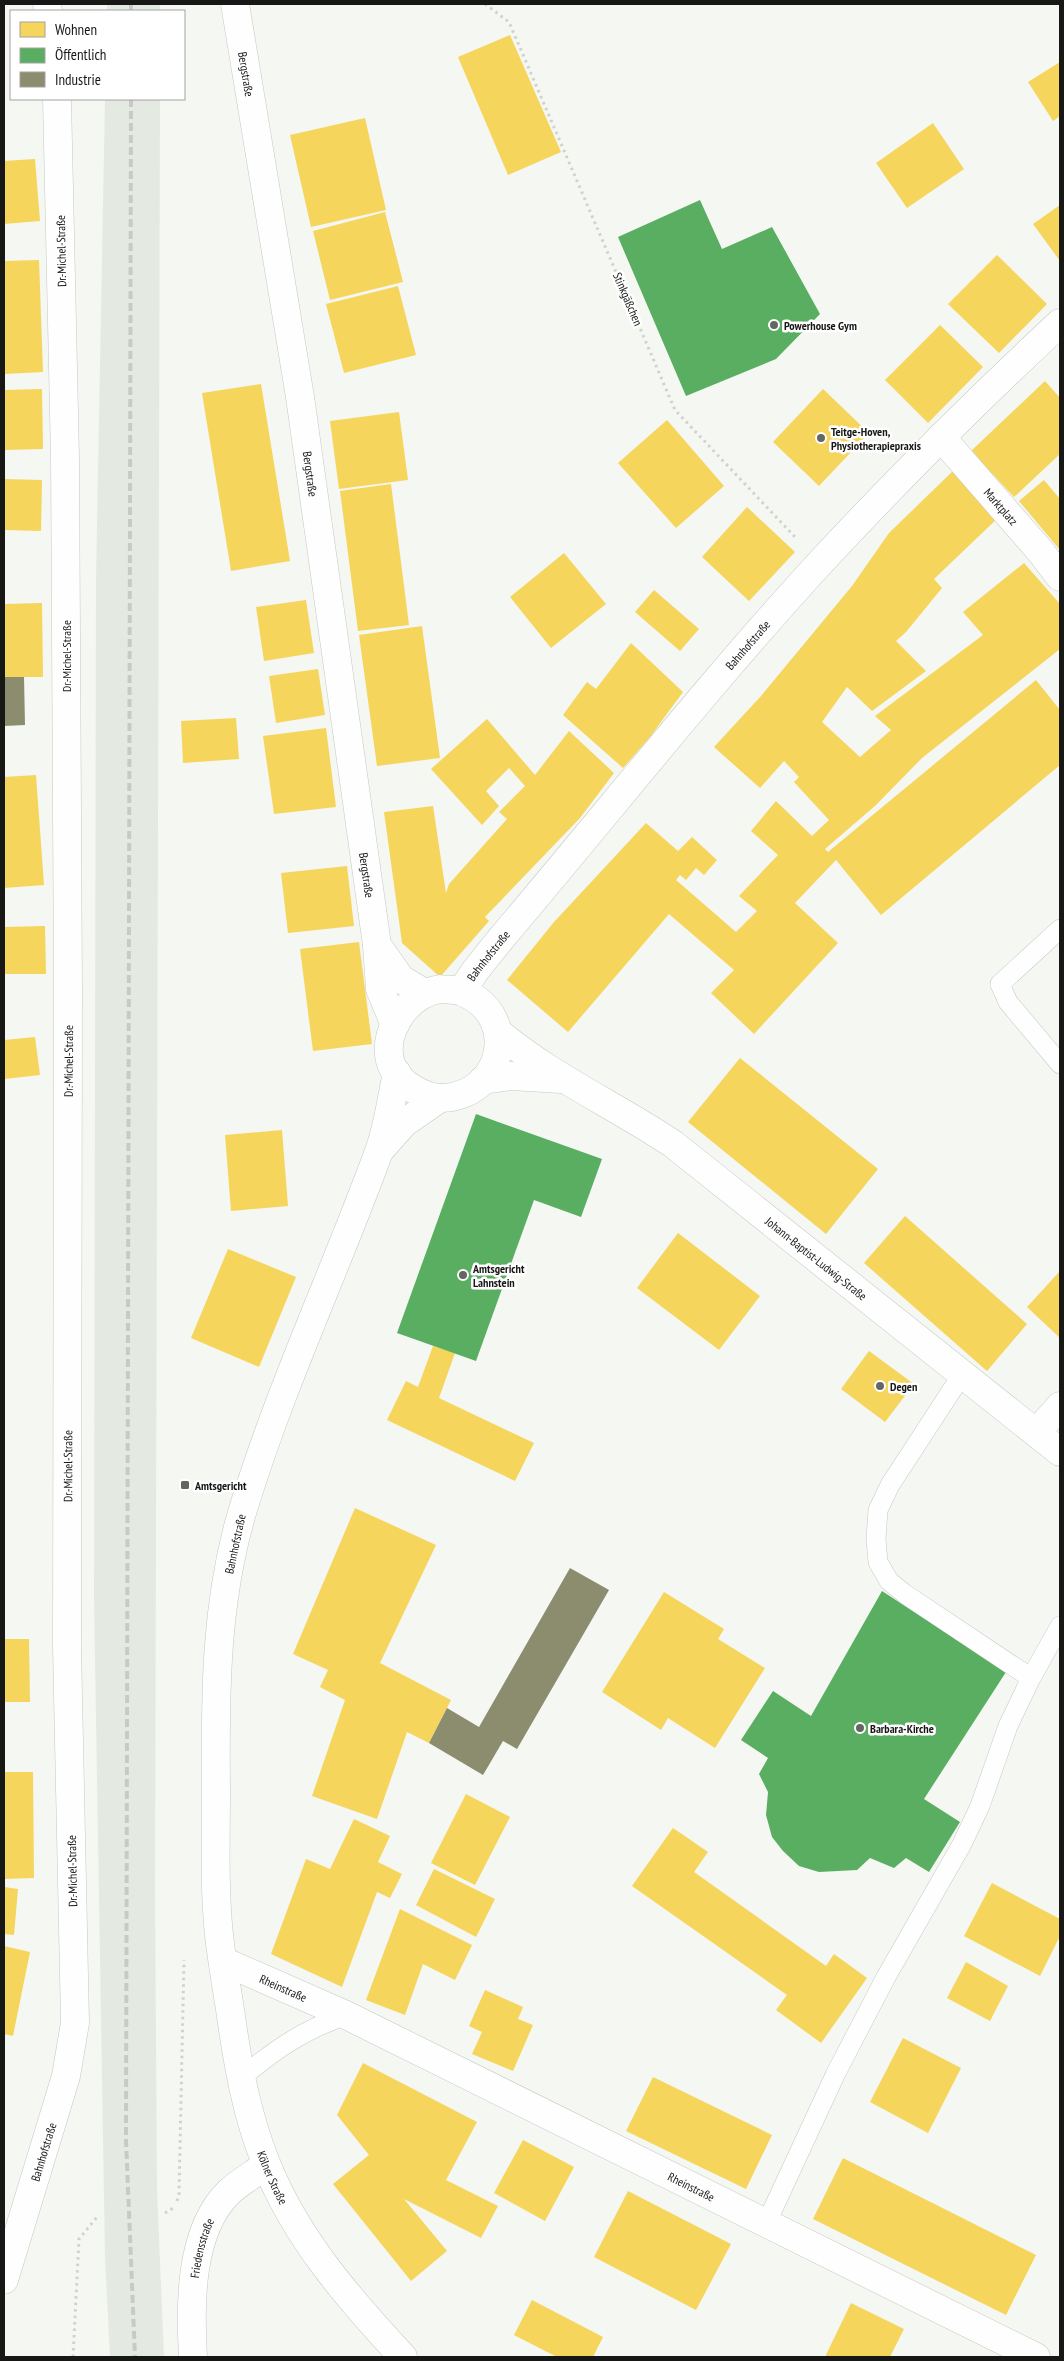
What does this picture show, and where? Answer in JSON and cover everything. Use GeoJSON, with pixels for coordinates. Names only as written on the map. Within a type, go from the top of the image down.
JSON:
{"type":"FeatureCollection","features":[{"type":"Feature","properties":{"kind":"street","name":"Bergstraße"},"geometry":{"type":"LineString","coordinates":[[235,4],[300,397],[376,945],[380,989],[395,1025]]}},
{"type":"Feature","properties":{"kind":"street","name":"Dr.-Michel-Straße"},"geometry":{"type":"LineString","coordinates":[[57,100],[65,467],[68,990],[67,1647],[75,2023]]}},
{"type":"Feature","properties":{"kind":"street","name":"Bahnhofstraße"},"geometry":{"type":"LineString","coordinates":[[462,991],[499,941],[699,703],[820,563],[941,437],[1060,323]]}},
{"type":"Feature","properties":{"kind":"street","name":"Marktplatz"},"geometry":{"type":"LineString","coordinates":[[941,437],[1041,552],[1060,577]]}},
{"type":"Feature","properties":{"kind":"street","name":"Bergstraße"},"geometry":{"type":"LineString","coordinates":[[376,945],[401,979],[424,993]]}},
{"type":"Feature","properties":{"kind":"street","name":"Bahnhofstraße"},"geometry":{"type":"LineString","coordinates":[[440,989],[462,991],[476,1000],[494,1021],[499,1033],[497,1058],[484,1080],[464,1093],[440,1098],[415,1091],[397,1074],[392,1065],[389,1055],[395,1025],[407,1006],[424,993],[440,989]]}},
{"type":"Feature","properties":{"kind":"street","name":"Johann-Baptist-Ludwig-Straße"},"geometry":{"type":"LineString","coordinates":[[499,1033],[563,1080],[626,1114],[673,1144],[1060,1452]]}},
{"type":"Feature","properties":{"kind":"street","name":"Bahnhofstraße"},"geometry":{"type":"LineString","coordinates":[[222,1960],[216,1860],[216,1674],[220,1618],[233,1550],[257,1466],[380,1151],[397,1074]]}},
{"type":"Feature","properties":{"kind":"street","name":"Johann-Baptist-Ludwig-Straße"},"geometry":{"type":"LineString","coordinates":[[484,1080],[511,1076],[563,1080]]}},
{"type":"Feature","properties":{"kind":"street","name":"Bahnhofstraße"},"geometry":{"type":"LineString","coordinates":[[380,1151],[404,1123],[440,1098]]}},
{"type":"Feature","properties":{"kind":"street"},"geometry":{"type":"LineString","coordinates":[[1037,1432],[1060,1406]]}},
{"type":"Feature","properties":{"kind":"street","name":"Rheinstraße"},"geometry":{"type":"LineString","coordinates":[[222,1960],[346,2015],[1036,2357]]}},
{"type":"Feature","properties":{"kind":"street","name":"Kölner Straße"},"geometry":{"type":"LineString","coordinates":[[222,1960],[241,2078],[250,2119],[266,2165],[282,2199],[324,2263],[349,2297],[403,2357]]}},
{"type":"Feature","properties":{"kind":"street","name":"Bahnhofstraße"},"geometry":{"type":"LineString","coordinates":[[4,2280],[66,2076],[75,2023]]}},
{"type":"Feature","properties":{"kind":"street","name":"Friedensstraße"},"geometry":{"type":"LineString","coordinates":[[193,2357],[194,2285],[197,2259],[204,2234],[214,2213],[228,2193],[266,2165]]}},
{"type":"Feature","properties":{"kind":"lane"},"geometry":{"type":"LineString","coordinates":[[1060,929],[1000,984],[1008,1002],[1060,1064]]}},
{"type":"Feature","properties":{"kind":"lane"},"geometry":{"type":"LineString","coordinates":[[963,1373],[890,1485],[878,1510],[876,1539],[878,1562],[889,1581],[904,1594],[1031,1678]]}},
{"type":"Feature","properties":{"kind":"lane"},"geometry":{"type":"LineString","coordinates":[[766,2224],[836,2073],[886,1977],[962,1844],[980,1806],[1008,1726],[1031,1678],[1060,1626]]}},
{"type":"Feature","properties":{"kind":"lane"},"geometry":{"type":"LineString","coordinates":[[241,2078],[291,2040],[315,2026],[346,2015]]}},
{"type":"Feature","properties":{"kind":"path","name":"Stinkgäßchen"},"geometry":{"type":"LineString","coordinates":[[485,4],[510,22],[675,410],[820,563]]}},
{"type":"Feature","properties":{"kind":"path"},"geometry":{"type":"LineString","coordinates":[[165,2213],[175,2207],[180,2194],[184,1956]]}},
{"type":"Feature","properties":{"kind":"path"},"geometry":{"type":"LineString","coordinates":[[73,2357],[79,2239],[97,2217]]}},
{"type":"Feature","properties":{"kind":"shaded area"},"geometry":{"type":"Polygon","coordinates":[[[107,4],[160,4],[160,10],[107,10],[107,4]]]}},
{"type":"Feature","properties":{"kind":"shaded area"},"geometry":{"type":"Polygon","coordinates":[[[105,100],[160,100],[155,1891],[157,2190],[164,2357],[110,2357],[105,2257],[94,1598],[96,580],[105,100]]]}},
{"type":"Feature","properties":{"kind":"building: Wohnen"},"geometry":{"type":"Polygon","coordinates":[[[510,35],[561,152],[508,175],[458,57],[510,35]]]}},
{"type":"Feature","properties":{"kind":"building: Wohnen"},"geometry":{"type":"Polygon","coordinates":[[[1060,62],[1060,116],[1053,121],[1028,82],[1060,62]]]}},
{"type":"Feature","properties":{"kind":"building: Wohnen"},"geometry":{"type":"Polygon","coordinates":[[[365,118],[386,210],[311,227],[290,135],[365,118]]]}},
{"type":"Feature","properties":{"kind":"building: Wohnen"},"geometry":{"type":"Polygon","coordinates":[[[933,123],[964,169],[907,208],[876,163],[933,123]]]}},
{"type":"Feature","properties":{"kind":"building: Wohnen"},"geometry":{"type":"Polygon","coordinates":[[[35,159],[40,221],[4,224],[4,161],[35,159]]]}},
{"type":"Feature","properties":{"kind":"building: Wohnen"},"geometry":{"type":"Polygon","coordinates":[[[1060,205],[1060,261],[1033,224],[1060,205]]]}},
{"type":"Feature","properties":{"kind":"building: Wohnen"},"geometry":{"type":"Polygon","coordinates":[[[385,212],[403,282],[330,300],[313,231],[385,212]]]}},
{"type":"Feature","properties":{"kind":"building: Wohnen"},"geometry":{"type":"Polygon","coordinates":[[[997,255],[1047,304],[999,353],[948,304],[997,255]]]}},
{"type":"Feature","properties":{"kind":"building: Wohnen"},"geometry":{"type":"Polygon","coordinates":[[[39,260],[43,372],[4,374],[4,261],[39,260]]]}},
{"type":"Feature","properties":{"kind":"building: Wohnen"},"geometry":{"type":"Polygon","coordinates":[[[398,286],[416,355],[344,373],[326,304],[398,286]]]}},
{"type":"Feature","properties":{"kind":"building: Wohnen"},"geometry":{"type":"Polygon","coordinates":[[[940,325],[983,367],[928,423],[885,380],[940,325]]]}},
{"type":"Feature","properties":{"kind":"building: Wohnen"},"geometry":{"type":"Polygon","coordinates":[[[1045,381],[1060,398],[1060,454],[1014,497],[971,451],[1045,381]]]}},
{"type":"Feature","properties":{"kind":"building: Wohnen"},"geometry":{"type":"Polygon","coordinates":[[[261,384],[290,561],[231,571],[202,393],[261,384]]]}},
{"type":"Feature","properties":{"kind":"building: Wohnen"},"geometry":{"type":"Polygon","coordinates":[[[42,389],[43,449],[4,450],[4,390],[42,389]]]}},
{"type":"Feature","properties":{"kind":"building: Wohnen","name":"Teitge-Hoven, Physiotherapiepraxis"},"geometry":{"type":"Polygon","coordinates":[[[823,389],[869,433],[819,486],[773,442],[823,389]]]}},
{"type":"Feature","properties":{"kind":"building: Wohnen"},"geometry":{"type":"Polygon","coordinates":[[[399,412],[408,480],[339,489],[330,421],[399,412]]]}},
{"type":"Feature","properties":{"kind":"building: Wohnen"},"geometry":{"type":"Polygon","coordinates":[[[667,420],[724,486],[676,528],[618,463],[667,420]]]}},
{"type":"Feature","properties":{"kind":"building: Wohnen"},"geometry":{"type":"Polygon","coordinates":[[[956,468],[1001,515],[934,579],[942,588],[906,632],[896,641],[926,671],[872,711],[847,687],[822,722],[860,757],[891,730],[875,716],[983,635],[963,612],[1024,563],[1060,604],[1060,649],[922,758],[876,805],[825,849],[828,852],[1036,680],[1060,710],[1060,765],[881,915],[836,860],[795,903],[838,943],[754,1034],[711,993],[734,970],[669,914],[568,1032],[507,980],[554,922],[646,823],[678,851],[692,837],[717,860],[704,875],[696,868],[686,880],[680,875],[676,880],[736,932],[757,911],[739,896],[778,855],[751,831],[776,801],[812,836],[829,820],[794,782],[799,777],[784,761],[760,788],[714,747],[761,696],[852,586],[889,533],[956,468]]]}},
{"type":"Feature","properties":{"kind":"building: Wohnen"},"geometry":{"type":"Polygon","coordinates":[[[4,479],[42,480],[41,531],[4,530],[4,479]]]}},
{"type":"Feature","properties":{"kind":"building: Wohnen"},"geometry":{"type":"Polygon","coordinates":[[[1044,480],[1060,499],[1060,550],[1019,501],[1044,480]]]}},
{"type":"Feature","properties":{"kind":"building: Wohnen"},"geometry":{"type":"Polygon","coordinates":[[[391,484],[409,625],[358,631],[340,491],[391,484]]]}},
{"type":"Feature","properties":{"kind":"building: Wohnen"},"geometry":{"type":"Polygon","coordinates":[[[747,507],[795,552],[749,601],[702,557],[747,507]]]}},
{"type":"Feature","properties":{"kind":"building: Wohnen"},"geometry":{"type":"Polygon","coordinates":[[[564,553],[606,604],[551,648],[510,597],[564,553]]]}},
{"type":"Feature","properties":{"kind":"building: Wohnen"},"geometry":{"type":"Polygon","coordinates":[[[654,590],[699,629],[680,651],[635,612],[654,590]]]}},
{"type":"Feature","properties":{"kind":"building: Wohnen"},"geometry":{"type":"Polygon","coordinates":[[[306,600],[314,653],[264,661],[256,607],[306,600]]]}},
{"type":"Feature","properties":{"kind":"building: Wohnen"},"geometry":{"type":"Polygon","coordinates":[[[42,603],[43,677],[4,677],[4,604],[42,603]]]}},
{"type":"Feature","properties":{"kind":"building: Wohnen"},"geometry":{"type":"Polygon","coordinates":[[[422,626],[440,758],[377,766],[359,635],[422,626]]]}},
{"type":"Feature","properties":{"kind":"building: Wohnen"},"geometry":{"type":"Polygon","coordinates":[[[631,643],[683,692],[650,737],[623,768],[563,715],[587,682],[596,689],[631,643]]]}},
{"type":"Feature","properties":{"kind":"building: Wohnen"},"geometry":{"type":"Polygon","coordinates":[[[318,669],[325,715],[276,723],[269,676],[318,669]]]}},
{"type":"Feature","properties":{"kind":"building: Wohnen"},"geometry":{"type":"Polygon","coordinates":[[[236,718],[239,759],[183,763],[181,721],[236,718]]]}},
{"type":"Feature","properties":{"kind":"building: Wohnen"},"geometry":{"type":"Polygon","coordinates":[[[487,719],[535,775],[569,731],[614,773],[580,818],[485,917],[489,921],[440,977],[402,943],[384,812],[433,806],[446,893],[449,884],[507,819],[499,812],[525,786],[509,768],[486,791],[499,806],[482,825],[431,769],[487,719]]]}},
{"type":"Feature","properties":{"kind":"building: Wohnen"},"geometry":{"type":"Polygon","coordinates":[[[326,728],[336,807],[274,814],[263,736],[326,728]]]}},
{"type":"Feature","properties":{"kind":"building: Wohnen"},"geometry":{"type":"Polygon","coordinates":[[[36,775],[44,885],[4,888],[4,777],[36,775]]]}},
{"type":"Feature","properties":{"kind":"building: Wohnen"},"geometry":{"type":"Polygon","coordinates":[[[347,866],[354,926],[288,933],[281,873],[347,866]]]}},
{"type":"Feature","properties":{"kind":"building: Wohnen"},"geometry":{"type":"Polygon","coordinates":[[[45,926],[46,974],[4,974],[4,927],[45,926]]]}},
{"type":"Feature","properties":{"kind":"building: Wohnen"},"geometry":{"type":"Polygon","coordinates":[[[359,942],[372,1044],[313,1051],[300,949],[359,942]]]}},
{"type":"Feature","properties":{"kind":"building: Wohnen"},"geometry":{"type":"Polygon","coordinates":[[[35,1037],[40,1075],[4,1079],[4,1040],[35,1037]]]}},
{"type":"Feature","properties":{"kind":"building: Wohnen"},"geometry":{"type":"Polygon","coordinates":[[[740,1058],[878,1169],[826,1234],[688,1122],[740,1058]]]}},
{"type":"Feature","properties":{"kind":"building: Wohnen"},"geometry":{"type":"Polygon","coordinates":[[[282,1130],[288,1206],[231,1211],[225,1135],[282,1130]]]}},
{"type":"Feature","properties":{"kind":"building: Wohnen"},"geometry":{"type":"Polygon","coordinates":[[[905,1216],[1027,1324],[987,1371],[864,1263],[905,1216]]]}},
{"type":"Feature","properties":{"kind":"building: Wohnen"},"geometry":{"type":"Polygon","coordinates":[[[678,1233],[760,1296],[719,1350],[637,1288],[678,1233]]]}},
{"type":"Feature","properties":{"kind":"building: Wohnen"},"geometry":{"type":"Polygon","coordinates":[[[228,1249],[296,1277],[259,1367],[191,1338],[228,1249]]]}},
{"type":"Feature","properties":{"kind":"building: Wohnen"},"geometry":{"type":"Polygon","coordinates":[[[1060,1271],[1060,1338],[1027,1307],[1060,1271]]]}},
{"type":"Feature","properties":{"kind":"building: Wohnen"},"geometry":{"type":"Polygon","coordinates":[[[433,1346],[455,1353],[439,1398],[534,1443],[515,1481],[387,1420],[406,1381],[418,1387],[433,1346]]]}},
{"type":"Feature","properties":{"kind":"building: Wohnen"},"geometry":{"type":"Polygon","coordinates":[[[869,1351],[914,1384],[885,1422],[841,1389],[869,1351]]]}},
{"type":"Feature","properties":{"kind":"building: Wohnen"},"geometry":{"type":"Polygon","coordinates":[[[355,1508],[436,1545],[380,1663],[451,1700],[429,1743],[407,1732],[377,1819],[312,1796],[345,1700],[320,1687],[328,1670],[293,1654],[355,1508]]]}},
{"type":"Feature","properties":{"kind":"building: Wohnen"},"geometry":{"type":"Polygon","coordinates":[[[664,1592],[724,1629],[718,1639],[765,1668],[715,1748],[668,1718],[661,1730],[602,1692],[664,1592]]]}},
{"type":"Feature","properties":{"kind":"building: Wohnen"},"geometry":{"type":"Polygon","coordinates":[[[4,1639],[29,1639],[30,1702],[4,1702],[4,1639]]]}},
{"type":"Feature","properties":{"kind":"building: Wohnen"},"geometry":{"type":"Polygon","coordinates":[[[4,1772],[33,1772],[34,1878],[4,1879],[4,1772]]]}},
{"type":"Feature","properties":{"kind":"building: Wohnen"},"geometry":{"type":"Polygon","coordinates":[[[466,1794],[510,1817],[475,1885],[431,1863],[466,1794]]]}},
{"type":"Feature","properties":{"kind":"building: Wohnen"},"geometry":{"type":"Polygon","coordinates":[[[354,1819],[390,1836],[378,1862],[402,1874],[390,1898],[377,1892],[342,1987],[271,1954],[306,1859],[330,1869],[354,1819]]]}},
{"type":"Feature","properties":{"kind":"building: Wohnen"},"geometry":{"type":"Polygon","coordinates":[[[673,1828],[708,1852],[694,1872],[826,1966],[834,1954],[867,1978],[821,2043],[776,2010],[787,1995],[632,1886],[673,1828]]]}},
{"type":"Feature","properties":{"kind":"building: Wohnen"},"geometry":{"type":"Polygon","coordinates":[[[434,1869],[495,1899],[476,1937],[416,1905],[434,1869]]]}},
{"type":"Feature","properties":{"kind":"building: Wohnen"},"geometry":{"type":"Polygon","coordinates":[[[992,1883],[1060,1919],[1060,1936],[1040,1976],[964,1936],[992,1883]]]}},
{"type":"Feature","properties":{"kind":"building: Wohnen"},"geometry":{"type":"Polygon","coordinates":[[[4,1887],[18,1889],[14,1935],[4,1934],[4,1887]]]}},
{"type":"Feature","properties":{"kind":"building: Wohnen"},"geometry":{"type":"Polygon","coordinates":[[[400,1909],[472,1945],[455,1980],[423,1964],[405,2015],[366,2000],[400,1909]]]}},
{"type":"Feature","properties":{"kind":"building: Wohnen"},"geometry":{"type":"Polygon","coordinates":[[[4,1946],[30,1952],[13,2036],[4,2034],[4,1946]]]}},
{"type":"Feature","properties":{"kind":"building: Wohnen"},"geometry":{"type":"Polygon","coordinates":[[[966,1962],[1008,1986],[990,2021],[947,1998],[966,1962]]]}},
{"type":"Feature","properties":{"kind":"building: Wohnen"},"geometry":{"type":"Polygon","coordinates":[[[485,1990],[523,2007],[518,2019],[533,2025],[513,2071],[472,2054],[482,2032],[469,2026],[485,1990]]]}},
{"type":"Feature","properties":{"kind":"building: Wohnen"},"geometry":{"type":"Polygon","coordinates":[[[903,2038],[961,2068],[928,2133],[870,2102],[903,2038]]]}},
{"type":"Feature","properties":{"kind":"building: Wohnen"},"geometry":{"type":"Polygon","coordinates":[[[363,2063],[477,2122],[446,2180],[498,2206],[481,2238],[404,2199],[447,2251],[411,2281],[333,2184],[369,2155],[337,2115],[363,2063]]]}},
{"type":"Feature","properties":{"kind":"building: Wohnen"},"geometry":{"type":"Polygon","coordinates":[[[653,2077],[772,2135],[746,2189],[626,2131],[653,2077]]]}},
{"type":"Feature","properties":{"kind":"building: Wohnen"},"geometry":{"type":"Polygon","coordinates":[[[523,2140],[574,2167],[545,2221],[494,2193],[523,2140]]]}},
{"type":"Feature","properties":{"kind":"building: Wohnen"},"geometry":{"type":"Polygon","coordinates":[[[843,2158],[1036,2255],[1006,2315],[813,2219],[843,2158]]]}},
{"type":"Feature","properties":{"kind":"building: Wohnen"},"geometry":{"type":"Polygon","coordinates":[[[628,2191],[731,2244],[696,2310],[594,2257],[628,2191]]]}},
{"type":"Feature","properties":{"kind":"building: Wohnen"},"geometry":{"type":"Polygon","coordinates":[[[532,2300],[603,2337],[593,2357],[557,2357],[514,2335],[532,2300]]]}},
{"type":"Feature","properties":{"kind":"building: Wohnen"},"geometry":{"type":"Polygon","coordinates":[[[851,2303],[904,2329],[890,2357],[825,2357],[851,2303]]]}},
{"type":"Feature","properties":{"kind":"building: Öffentlich"},"geometry":{"type":"Polygon","coordinates":[[[700,200],[722,249],[772,227],[820,314],[776,359],[686,396],[618,237],[700,200]]]}},
{"type":"Feature","properties":{"kind":"building: Öffentlich","name":"Amtsgericht Lahnstein"},"geometry":{"type":"Polygon","coordinates":[[[476,1114],[602,1159],[581,1217],[534,1200],[476,1361],[397,1333],[476,1114]]]}},
{"type":"Feature","properties":{"kind":"building: Öffentlich","name":"Barbara-Kirche"},"geometry":{"type":"Polygon","coordinates":[[[882,1591],[1006,1672],[924,1799],[960,1822],[929,1872],[906,1858],[894,1868],[870,1858],[857,1870],[819,1872],[799,1866],[772,1837],[766,1815],[768,1792],[759,1774],[768,1758],[741,1740],[773,1691],[811,1716],[882,1591]]]}},
{"type":"Feature","properties":{"kind":"building: Industrie"},"geometry":{"type":"Polygon","coordinates":[[[4,677],[24,677],[25,725],[4,726],[4,677]]]}},
{"type":"Feature","properties":{"kind":"building: Industrie"},"geometry":{"type":"Polygon","coordinates":[[[570,1568],[609,1590],[517,1749],[503,1741],[483,1775],[429,1743],[447,1708],[479,1727],[570,1568]]]}},
{"type":"Feature","properties":{"kind":"railway"},"geometry":{"type":"LineString","coordinates":[[131,4],[131,10]]}},
{"type":"Feature","properties":{"kind":"railway"},"geometry":{"type":"LineString","coordinates":[[131,100],[126,2140],[135,2357]]}},
{"type":"Feature","properties":{"kind":"place","name":"Powerhouse Gym"},"geometry":{"type":"Point","coordinates":[774,325]}},
{"type":"Feature","properties":{"kind":"place","name":"Teitge-Hoven, Physiotherapiepraxis"},"geometry":{"type":"Point","coordinates":[821,438]}},
{"type":"Feature","properties":{"kind":"place","name":"Amtsgericht Lahnstein"},"geometry":{"type":"Point","coordinates":[463,1275]}},
{"type":"Feature","properties":{"kind":"place","name":"Degen"},"geometry":{"type":"Point","coordinates":[880,1386]}},
{"type":"Feature","properties":{"kind":"place","name":"Amtsgericht"},"geometry":{"type":"Point","coordinates":[185,1485]}},
{"type":"Feature","properties":{"kind":"place","name":"Barbara-Kirche"},"geometry":{"type":"Point","coordinates":[860,1728]}}]}
